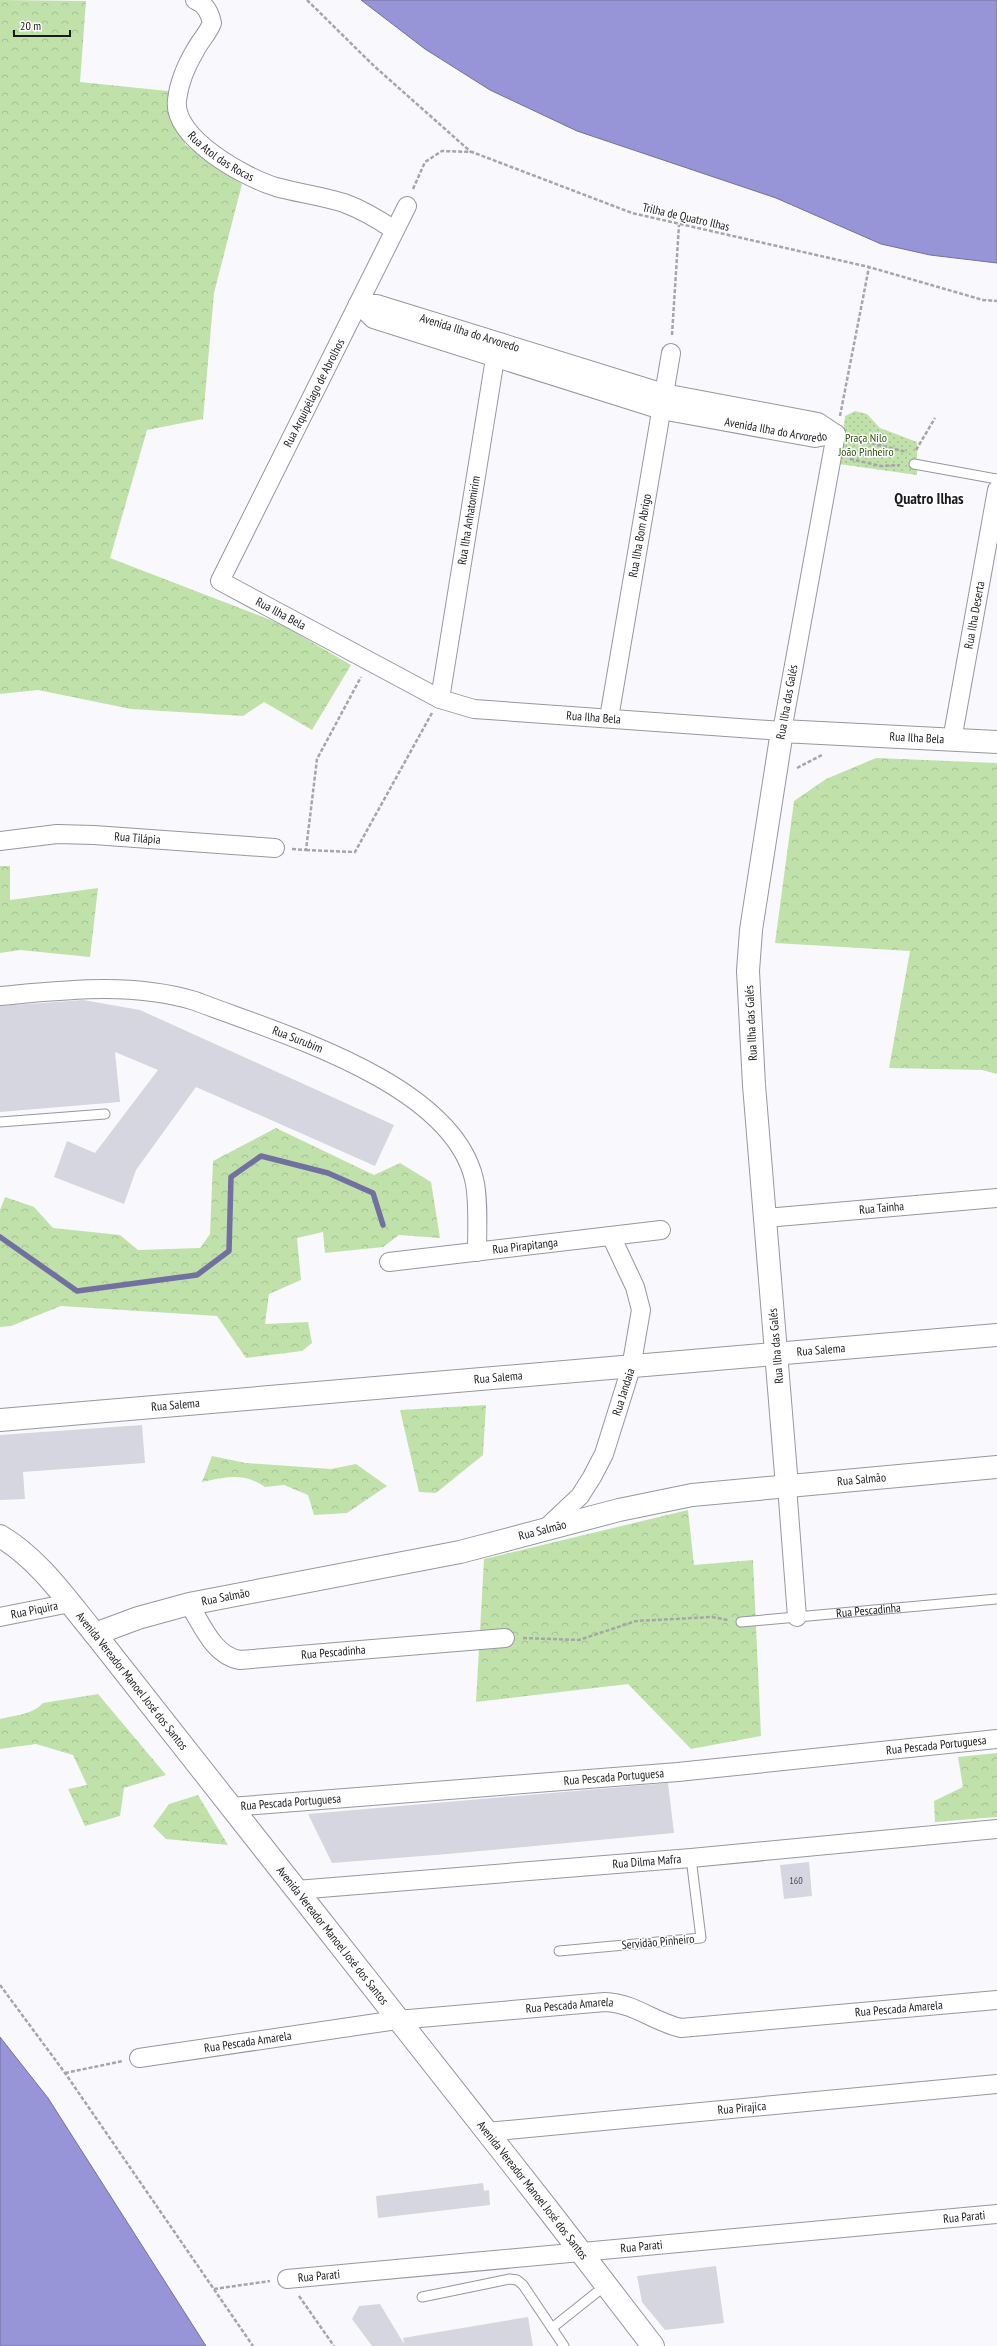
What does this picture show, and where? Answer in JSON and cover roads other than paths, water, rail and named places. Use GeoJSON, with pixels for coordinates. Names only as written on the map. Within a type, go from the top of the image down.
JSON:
{"type":"FeatureCollection","features":[{"type":"Feature","properties":{"kind":"main road","name":"Rua Ilha Bela"},"geometry":{"type":"LineString","coordinates":[[782,731],[997,742]]}},
{"type":"Feature","properties":{"kind":"main road","name":"Rua Ilha das Galés"},"geometry":{"type":"LineString","coordinates":[[782,731],[751,930],[748,971],[754,1085],[787,1486]]}},
{"type":"Feature","properties":{"kind":"main road","name":"Rua Salema"},"geometry":{"type":"LineString","coordinates":[[0,1420],[631,1368],[997,1335]]}},
{"type":"Feature","properties":{"kind":"main road","name":"Rua Salmão"},"geometry":{"type":"LineString","coordinates":[[95,1634],[138,1618],[189,1604],[460,1552],[619,1510],[692,1494],[997,1467]]}},
{"type":"Feature","properties":{"kind":"main road","name":"Avenida Vereador Manoel José dos Santos"},"geometry":{"type":"LineString","coordinates":[[0,1536],[30,1558],[95,1634],[397,2020],[582,2252],[653,2346]]}},
{"type":"Feature","properties":{"kind":"street","name":"Rua Atol das Rocas"},"geometry":{"type":"LineString","coordinates":[[195,0],[200,2],[210,13],[212,23],[188,63],[177,101],[182,121],[193,136],[217,157],[246,176],[276,187],[361,209],[394,230]]}},
{"type":"Feature","properties":{"kind":"street","name":"Rua Arquipélago de Abrolhos"},"geometry":{"type":"LineString","coordinates":[[220,580],[407,206]]}},
{"type":"Feature","properties":{"kind":"street","name":"Avenida Ilha do Arvoredo"},"geometry":{"type":"LineString","coordinates":[[358,304],[377,304],[497,350],[663,401],[818,422],[836,434]]}},
{"type":"Feature","properties":{"kind":"street","name":"Rua Ilha Anhatomirim"},"geometry":{"type":"LineString","coordinates":[[440,699],[497,350]]}},
{"type":"Feature","properties":{"kind":"street","name":"Rua Ilha Bom Abrigo"},"geometry":{"type":"LineString","coordinates":[[609,718],[671,353]]}},
{"type":"Feature","properties":{"kind":"street","name":"Rua Ilha das Galés"},"geometry":{"type":"LineString","coordinates":[[782,731],[836,434]]}},
{"type":"Feature","properties":{"kind":"street","name":"Rua Ilha Deserta"},"geometry":{"type":"LineString","coordinates":[[952,740],[997,490]]}},
{"type":"Feature","properties":{"kind":"street","name":"Rua Ilha Bela"},"geometry":{"type":"LineString","coordinates":[[220,580],[440,699],[474,709],[782,731]]}},
{"type":"Feature","properties":{"kind":"street","name":"Rua Tilápia"},"geometry":{"type":"LineString","coordinates":[[0,841],[57,834],[94,835],[276,848]]}},
{"type":"Feature","properties":{"kind":"street","name":"Rua Surubim"},"geometry":{"type":"LineString","coordinates":[[0,996],[92,988],[146,990],[173,995],[196,1001],[353,1062],[411,1097],[455,1139],[466,1158],[474,1180],[477,1252]]}},
{"type":"Feature","properties":{"kind":"street","name":"Rua Tainha"},"geometry":{"type":"LineString","coordinates":[[766,1218],[997,1198]]}},
{"type":"Feature","properties":{"kind":"street","name":"Rua Pirapitanga"},"geometry":{"type":"LineString","coordinates":[[389,1262],[661,1230]]}},
{"type":"Feature","properties":{"kind":"street","name":"Rua Jandaia"},"geometry":{"type":"LineString","coordinates":[[544,1531],[580,1496],[592,1477],[604,1454],[631,1368],[641,1310],[635,1286],[611,1236]]}},
{"type":"Feature","properties":{"kind":"street","name":"Rua Ilha das Galés"},"geometry":{"type":"LineString","coordinates":[[787,1486],[797,1617]]}},
{"type":"Feature","properties":{"kind":"street","name":"Rua Piquira"},"geometry":{"type":"LineString","coordinates":[[0,1617],[70,1603]]}},
{"type":"Feature","properties":{"kind":"street","name":"Rua Pescadinha"},"geometry":{"type":"LineString","coordinates":[[189,1604],[218,1649],[228,1658],[240,1660],[504,1638]]}},
{"type":"Feature","properties":{"kind":"street","name":"Rua Pescada Portuguesa"},"geometry":{"type":"LineString","coordinates":[[230,1807],[678,1772],[997,1739]]}},
{"type":"Feature","properties":{"kind":"street","name":"Rua Dilma Mafra"},"geometry":{"type":"LineString","coordinates":[[296,1890],[690,1858],[997,1829]]}},
{"type":"Feature","properties":{"kind":"street","name":"Rua Pescada Amarela"},"geometry":{"type":"LineString","coordinates":[[139,2058],[397,2020],[620,2002],[664,2024],[681,2028],[997,2000]]}},
{"type":"Feature","properties":{"kind":"street","name":"Rua Pirajica"},"geometry":{"type":"LineString","coordinates":[[487,2132],[997,2084]]}},
{"type":"Feature","properties":{"kind":"street","name":"Rua Parati"},"geometry":{"type":"LineString","coordinates":[[287,2279],[997,2214]]}},
{"type":"Feature","properties":{"kind":"lane"},"geometry":{"type":"LineString","coordinates":[[914,464],[997,479]]}},
{"type":"Feature","properties":{"kind":"lane"},"geometry":{"type":"LineString","coordinates":[[0,1122],[105,1114]]}},
{"type":"Feature","properties":{"kind":"lane","name":"Rua Pescadinha"},"geometry":{"type":"LineString","coordinates":[[741,1622],[997,1599]]}},
{"type":"Feature","properties":{"kind":"lane","name":"Servidão Pinheiro"},"geometry":{"type":"LineString","coordinates":[[559,1951],[701,1938],[690,1858]]}},
{"type":"Feature","properties":{"kind":"lane"},"geometry":{"type":"LineString","coordinates":[[422,2297],[510,2279],[516,2280],[564,2346]]}},
{"type":"Feature","properties":{"kind":"lane"},"geometry":{"type":"LineString","coordinates":[[552,2328],[606,2285]]}},
{"type":"Feature","properties":{"kind":"water"},"geometry":{"type":"Polygon","coordinates":[[[361,0],[997,0],[997,263],[930,255],[881,244],[776,198],[577,131],[490,90],[425,49],[361,0]]]}},
{"type":"Feature","properties":{"kind":"water"},"geometry":{"type":"Polygon","coordinates":[[[0,2037],[48,2098],[206,2346],[0,2346],[0,2037]]]}},
{"type":"Feature","properties":{"kind":"waterway"},"geometry":{"type":"LineString","coordinates":[[0,1237],[77,1291],[197,1275],[229,1251],[231,1177],[261,1156],[328,1173],[373,1193],[383,1225]]}},
{"type":"Feature","properties":{"kind":"district","name":"Quatro Ilhas"},"geometry":{"type":"Point","coordinates":[929,498]}},
{"type":"Feature","properties":{"kind":"park label","name":"Praça Nilo João Pinheiro"},"geometry":{"type":"Point","coordinates":[866,445]}}]}
